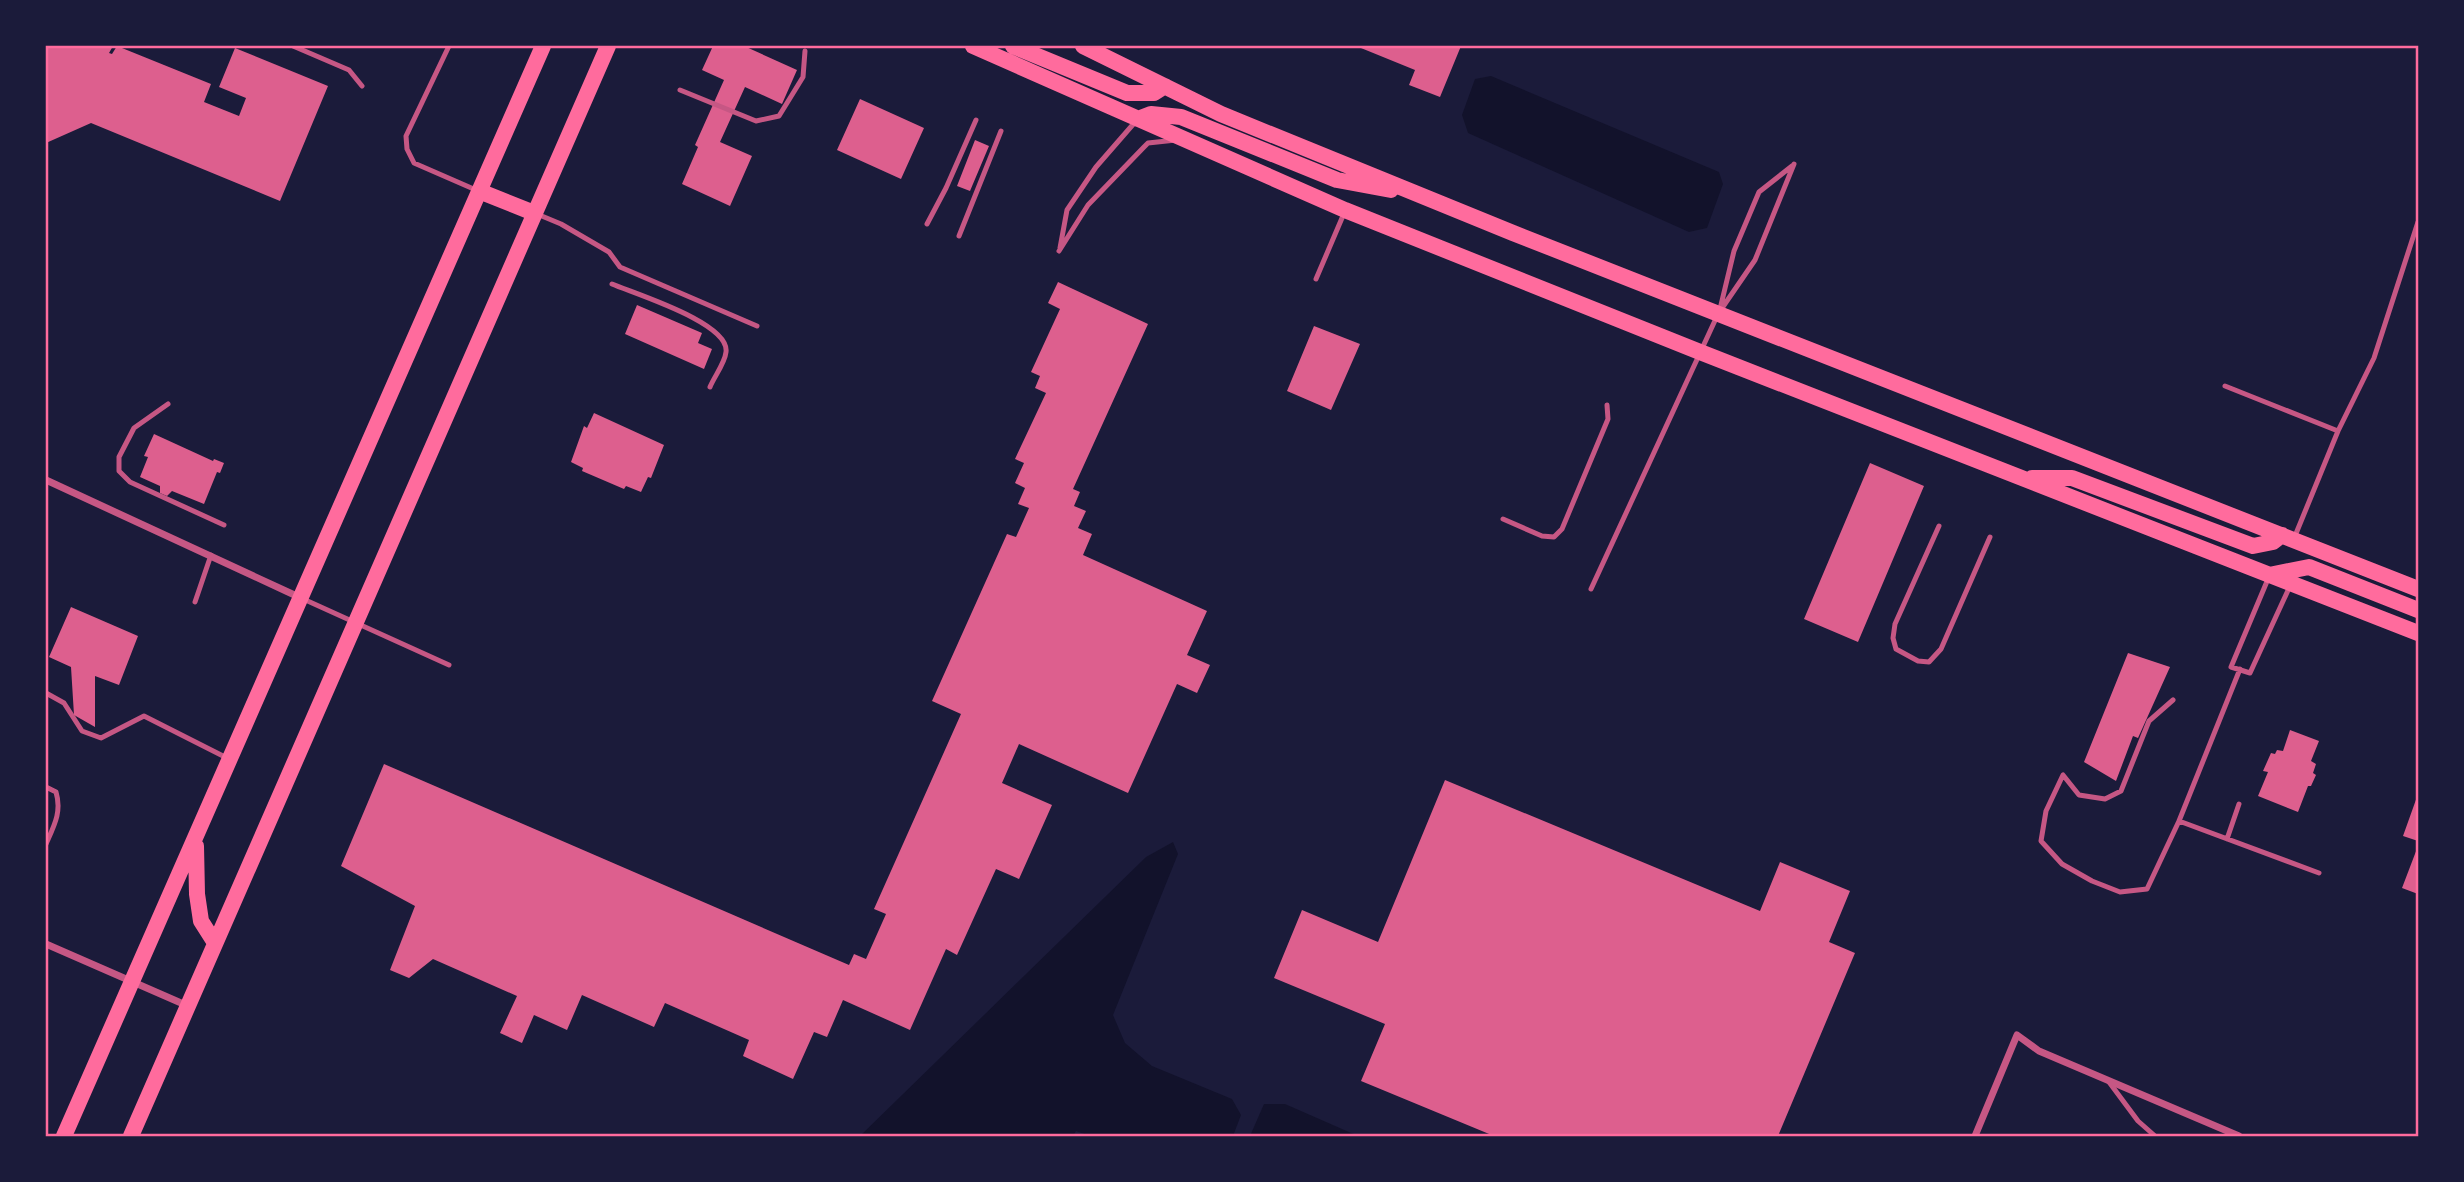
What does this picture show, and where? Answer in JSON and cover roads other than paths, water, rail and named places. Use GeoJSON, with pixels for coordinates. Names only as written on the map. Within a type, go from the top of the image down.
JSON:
{"type":"FeatureCollection","features":[{"type":"Feature","properties":{"kind":"main road"},"geometry":{"type":"LineString","coordinates":[[64,1136],[543,46]]}},
{"type":"Feature","properties":{"kind":"main road"},"geometry":{"type":"LineString","coordinates":[[131,1136],[608,46]]}},
{"type":"Feature","properties":{"kind":"main road"},"geometry":{"type":"LineString","coordinates":[[973,46],[1345,210],[2418,633]]}},
{"type":"Feature","properties":{"kind":"main road"},"geometry":{"type":"LineString","coordinates":[[1013,46],[1127,93],[1154,93],[1165,86]]}},
{"type":"Feature","properties":{"kind":"main road"},"geometry":{"type":"LineString","coordinates":[[1083,46],[1221,114],[1718,314],[2418,589]]}},
{"type":"Feature","properties":{"kind":"main road"},"geometry":{"type":"LineString","coordinates":[[1138,119],[1151,114],[1181,117],[1337,180],[1422,195]]}},
{"type":"Feature","properties":{"kind":"main road"},"geometry":{"type":"LineString","coordinates":[[479,191],[534,213]]}},
{"type":"Feature","properties":{"kind":"main road"},"geometry":{"type":"LineString","coordinates":[[2023,478],[2072,478],[2253,546],[2288,537]]}},
{"type":"Feature","properties":{"kind":"main road"},"geometry":{"type":"LineString","coordinates":[[2269,575],[2309,567],[2418,610]]}},
{"type":"Feature","properties":{"kind":"main road"},"geometry":{"type":"LineString","coordinates":[[195,840],[201,921],[215,943]]}},
{"type":"Feature","properties":{"kind":"street"},"geometry":{"type":"LineString","coordinates":[[46,480],[301,598]]}},
{"type":"Feature","properties":{"kind":"street"},"geometry":{"type":"LineString","coordinates":[[46,944],[188,1006]]}},
{"type":"Feature","properties":{"kind":"street"},"geometry":{"type":"LineString","coordinates":[[1975,1136],[2017,1035],[2039,1051],[2239,1136]]}},
{"type":"Feature","properties":{"kind":"lane"},"geometry":{"type":"LineString","coordinates":[[293,46],[349,70],[362,86]]}},
{"type":"Feature","properties":{"kind":"lane"},"geometry":{"type":"LineString","coordinates":[[449,46],[406,136],[407,149],[414,163],[479,191]]}},
{"type":"Feature","properties":{"kind":"lane"},"geometry":{"type":"LineString","coordinates":[[680,90],[756,121],[779,116],[803,77],[805,51]]}},
{"type":"Feature","properties":{"kind":"lane"},"geometry":{"type":"LineString","coordinates":[[1138,119],[1096,167],[1067,210],[1059,251],[1088,205],[1148,143],[1183,139]]}},
{"type":"Feature","properties":{"kind":"lane"},"geometry":{"type":"LineString","coordinates":[[926,224],[946,188],[976,120]]}},
{"type":"Feature","properties":{"kind":"lane"},"geometry":{"type":"LineString","coordinates":[[959,236],[1001,131]]}},
{"type":"Feature","properties":{"kind":"lane"},"geometry":{"type":"LineString","coordinates":[[1591,589],[1718,314],[1755,260],[1794,164],[1759,192],[1734,251],[1718,314]]}},
{"type":"Feature","properties":{"kind":"lane"},"geometry":{"type":"LineString","coordinates":[[1316,279],[1345,210]]}},
{"type":"Feature","properties":{"kind":"lane"},"geometry":{"type":"LineString","coordinates":[[534,213],[561,224],[609,252],[620,267],[757,326]]}},
{"type":"Feature","properties":{"kind":"lane"},"geometry":{"type":"LineString","coordinates":[[2288,537],[2374,358],[2418,222]]}},
{"type":"Feature","properties":{"kind":"lane"},"geometry":{"type":"LineString","coordinates":[[612,284],[708,325],[723,340],[726,351],[710,387]]}},
{"type":"Feature","properties":{"kind":"lane"},"geometry":{"type":"LineString","coordinates":[[2225,386],[2338,431]]}},
{"type":"Feature","properties":{"kind":"lane"},"geometry":{"type":"LineString","coordinates":[[169,404],[134,428],[119,457],[119,471],[130,482],[224,525]]}},
{"type":"Feature","properties":{"kind":"lane"},"geometry":{"type":"LineString","coordinates":[[1503,519],[1542,536],[1554,537],[1562,528],[1608,419],[1607,405]]}},
{"type":"Feature","properties":{"kind":"lane"},"geometry":{"type":"LineString","coordinates":[[1939,526],[1895,624],[1893,638],[1896,649],[1918,661],[1929,662],[1941,649],[1990,537]]}},
{"type":"Feature","properties":{"kind":"lane"},"geometry":{"type":"LineString","coordinates":[[195,602],[211,555]]}},
{"type":"Feature","properties":{"kind":"lane"},"geometry":{"type":"LineString","coordinates":[[2269,575],[2231,667],[2250,673],[2292,583]]}},
{"type":"Feature","properties":{"kind":"lane"},"geometry":{"type":"LineString","coordinates":[[301,598],[449,665]]}},
{"type":"Feature","properties":{"kind":"lane"},"geometry":{"type":"LineString","coordinates":[[2173,699],[2149,721],[2122,790],[2105,799],[2079,794],[2063,775],[2046,811],[2041,841],[2062,864],[2120,892],[2147,888],[2179,821],[2240,669]]}},
{"type":"Feature","properties":{"kind":"lane"},"geometry":{"type":"LineString","coordinates":[[46,693],[64,703],[82,731],[101,738],[144,716],[230,760]]}},
{"type":"Feature","properties":{"kind":"lane"},"geometry":{"type":"LineString","coordinates":[[46,787],[56,792],[59,801],[58,816],[46,844]]}},
{"type":"Feature","properties":{"kind":"lane"},"geometry":{"type":"LineString","coordinates":[[2227,839],[2239,804]]}},
{"type":"Feature","properties":{"kind":"lane"},"geometry":{"type":"LineString","coordinates":[[2179,821],[2319,873]]}},
{"type":"Feature","properties":{"kind":"lane"},"geometry":{"type":"LineString","coordinates":[[2107,1080],[2133,1115],[2155,1136]]}}]}
